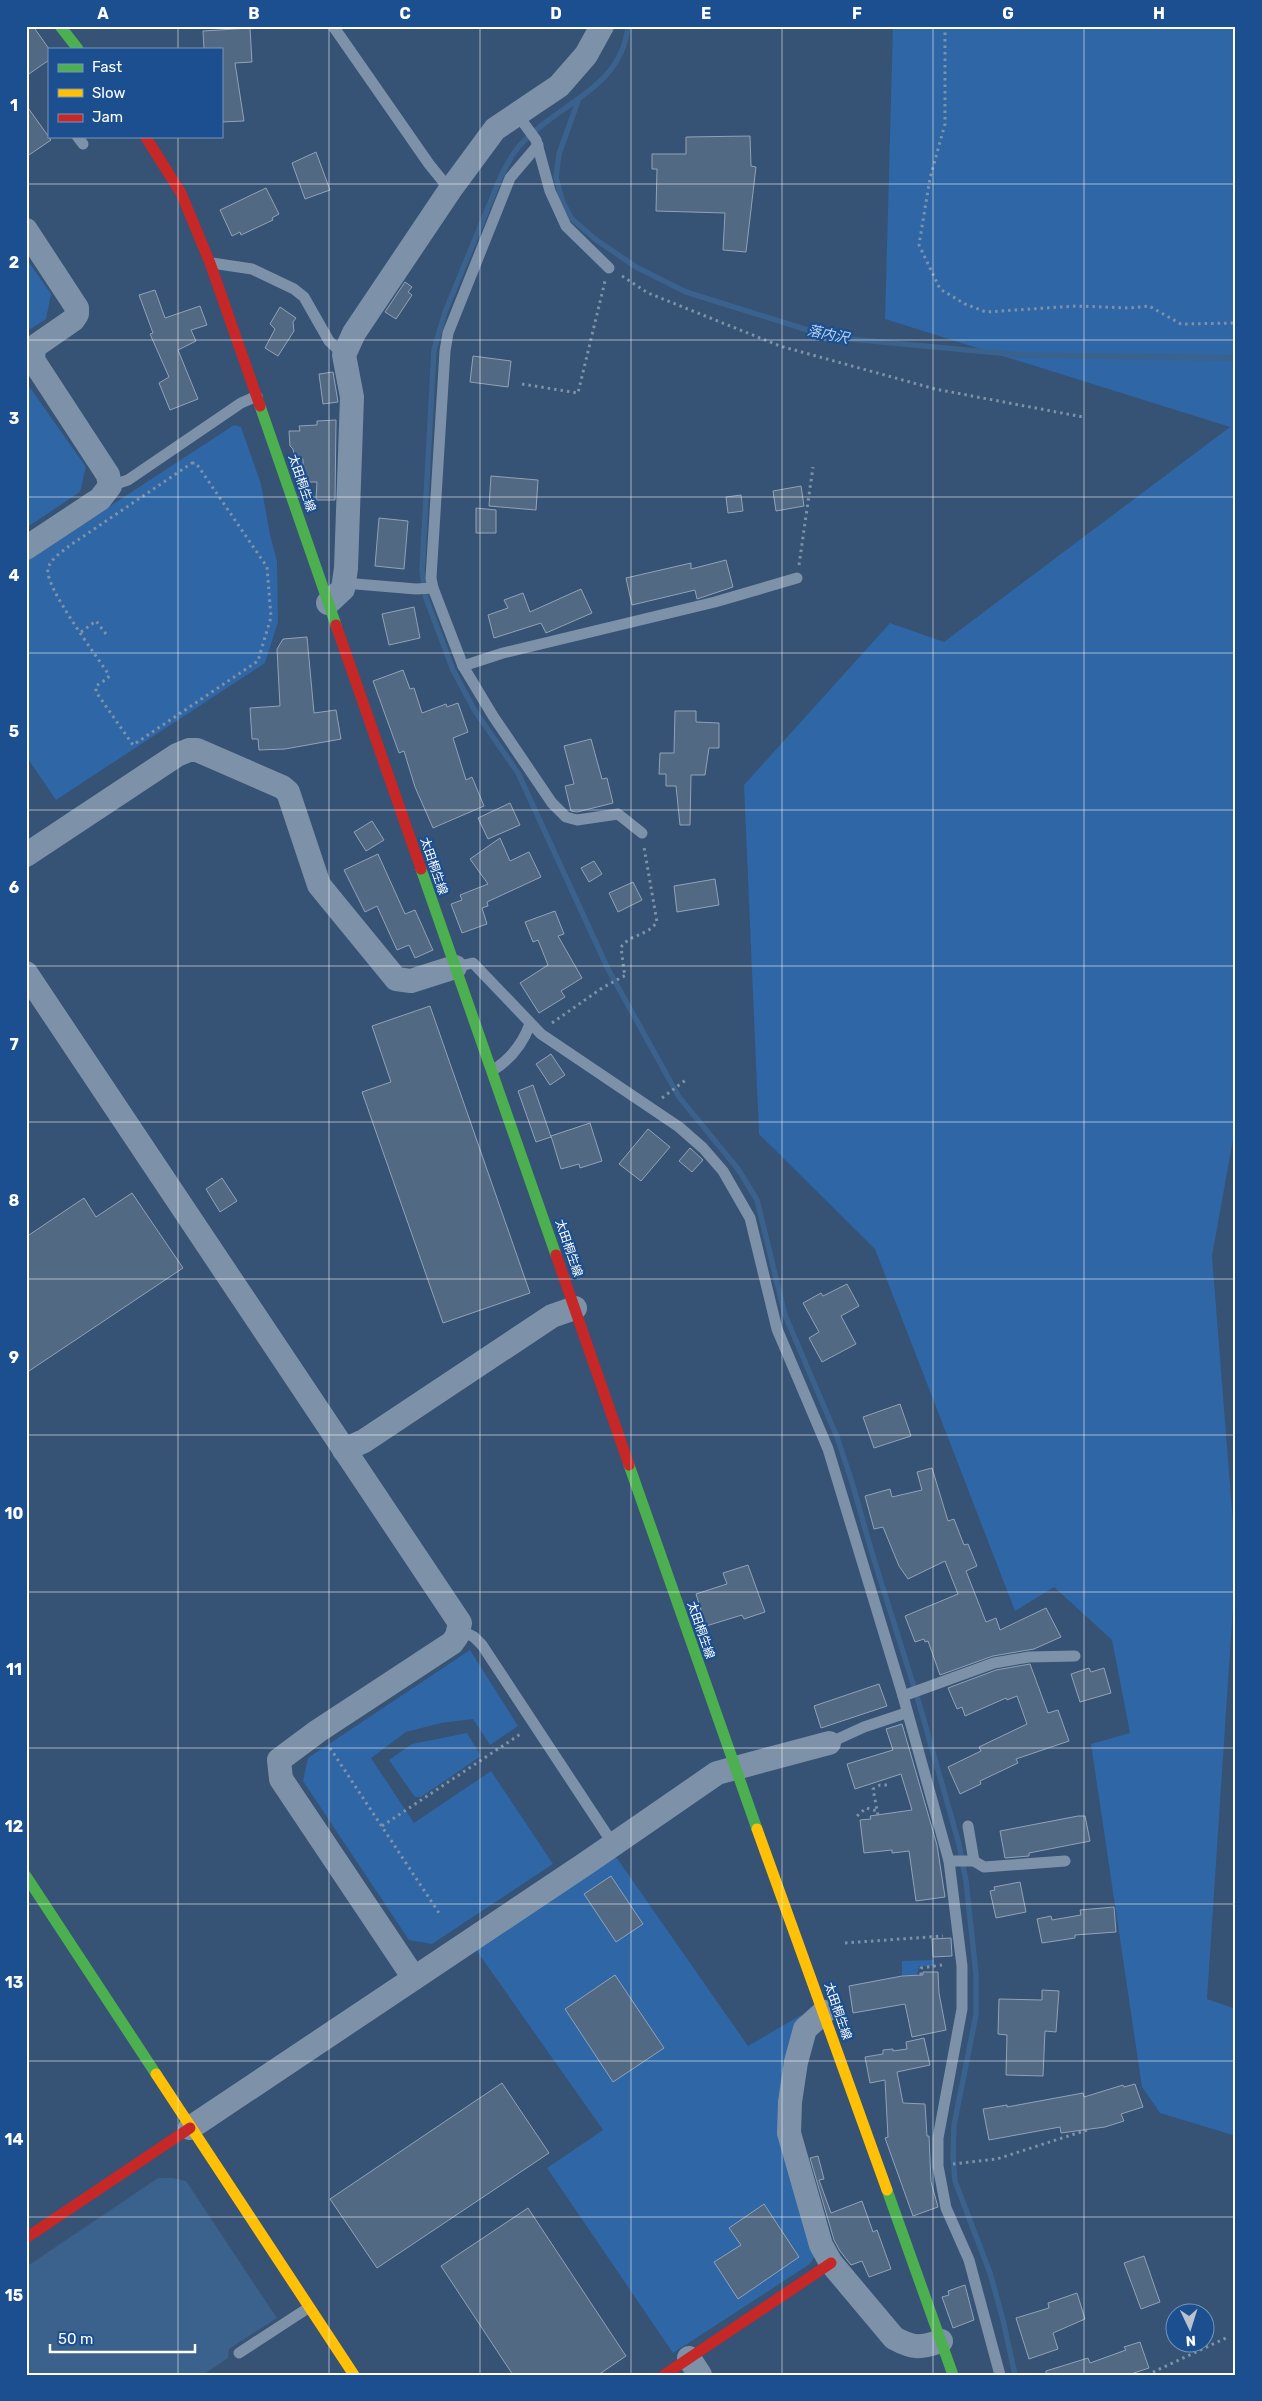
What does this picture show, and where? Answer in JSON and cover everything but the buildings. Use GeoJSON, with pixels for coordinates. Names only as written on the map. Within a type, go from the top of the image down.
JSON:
{"type":"FeatureCollection","features":[{"type":"Feature","properties":{"kind":"main road"},"geometry":{"type":"LineString","coordinates":[[60,26],[76,48]]}},
{"type":"Feature","properties":{"kind":"main road","name":"太田桐生線"},"geometry":{"type":"LineString","coordinates":[[146,138],[181,193],[210,263],[455,968],[493,1070],[734,1768],[824,2012],[953,2375]]}},
{"type":"Feature","properties":{"kind":"main road"},"geometry":{"type":"LineString","coordinates":[[26,1876],[178,2105],[190,2128],[308,2308],[354,2375]]}},
{"type":"Feature","properties":{"kind":"main road"},"geometry":{"type":"LineString","coordinates":[[26,1895],[170,2110],[190,2128]]}},
{"type":"Feature","properties":{"kind":"main road"},"geometry":{"type":"LineString","coordinates":[[26,2238],[190,2128]]}},
{"type":"Feature","properties":{"kind":"main road"},"geometry":{"type":"LineString","coordinates":[[664,2375],[694,2366],[831,2263]]}},
{"type":"Feature","properties":{"kind":"street"},"geometry":{"type":"LineString","coordinates":[[328,603],[343,589],[344,583],[352,397],[344,355],[363,317],[450,190],[495,129],[522,121],[559,86],[586,55],[602,26]]}},
{"type":"Feature","properties":{"kind":"street"},"geometry":{"type":"LineString","coordinates":[[26,230],[77,308],[77,314],[73,320],[34,347],[33,360],[108,475],[110,486],[100,499],[26,548]]}},
{"type":"Feature","properties":{"kind":"street"},"geometry":{"type":"LineString","coordinates":[[26,856],[176,755],[189,750],[197,750],[282,786],[288,792],[319,885],[396,979],[411,981],[455,968]]}},
{"type":"Feature","properties":{"kind":"street"},"geometry":{"type":"LineString","coordinates":[[26,973],[33,998],[456,1616],[460,1630],[452,1643],[282,1755],[278,1766],[281,1779],[414,1978]]}},
{"type":"Feature","properties":{"kind":"street"},"geometry":{"type":"LineString","coordinates":[[344,1450],[364,1442],[552,1316],[575,1308]]}},
{"type":"Feature","properties":{"kind":"street"},"geometry":{"type":"LineString","coordinates":[[190,2128],[717,1773],[829,1743]]}},
{"type":"Feature","properties":{"kind":"street"},"geometry":{"type":"LineString","coordinates":[[824,2012],[805,2029],[796,2062],[791,2094],[789,2134],[822,2245],[831,2263],[894,2338],[921,2348],[941,2341]]}},
{"type":"Feature","properties":{"kind":"lane"},"geometry":{"type":"LineString","coordinates":[[333,26],[429,164],[450,190]]}},
{"type":"Feature","properties":{"kind":"lane"},"geometry":{"type":"LineString","coordinates":[[522,121],[537,142],[550,191],[566,226],[609,268]]}},
{"type":"Feature","properties":{"kind":"lane"},"geometry":{"type":"LineString","coordinates":[[537,142],[510,178],[448,333],[445,351],[431,588],[463,666],[493,716],[562,814],[577,820],[618,814],[642,833]]}},
{"type":"Feature","properties":{"kind":"lane"},"geometry":{"type":"LineString","coordinates":[[210,263],[252,269],[294,289],[304,297],[329,341],[344,355]]}},
{"type":"Feature","properties":{"kind":"lane"},"geometry":{"type":"LineString","coordinates":[[110,486],[128,480],[241,403],[257,396]]}},
{"type":"Feature","properties":{"kind":"lane"},"geometry":{"type":"LineString","coordinates":[[463,666],[503,653],[715,602],[797,578]]}},
{"type":"Feature","properties":{"kind":"lane"},"geometry":{"type":"LineString","coordinates":[[344,583],[416,589],[431,588]]}},
{"type":"Feature","properties":{"kind":"lane"},"geometry":{"type":"LineString","coordinates":[[455,968],[473,963],[541,1034],[679,1127],[703,1148],[723,1171],[750,1218],[777,1328],[828,1449],[904,1695],[906,1713],[941,1826],[949,1861],[959,1935],[962,2009],[938,2138],[938,2166],[946,2208],[969,2260],[1000,2375]]}},
{"type":"Feature","properties":{"kind":"lane"},"geometry":{"type":"LineString","coordinates":[[493,1070],[509,1058],[524,1040],[530,1024]]}},
{"type":"Feature","properties":{"kind":"lane"},"geometry":{"type":"LineString","coordinates":[[460,1630],[474,1637],[482,1645],[536,1724],[613,1844]]}},
{"type":"Feature","properties":{"kind":"lane"},"geometry":{"type":"LineString","coordinates":[[904,1695],[994,1663],[1028,1657],[1074,1656]]}},
{"type":"Feature","properties":{"kind":"lane"},"geometry":{"type":"LineString","coordinates":[[829,1743],[864,1727],[906,1713]]}},
{"type":"Feature","properties":{"kind":"lane"},"geometry":{"type":"LineString","coordinates":[[968,1826],[974,1860]]}},
{"type":"Feature","properties":{"kind":"lane"},"geometry":{"type":"LineString","coordinates":[[949,1861],[974,1860],[984,1867],[1065,1861]]}},
{"type":"Feature","properties":{"kind":"lane"},"geometry":{"type":"LineString","coordinates":[[239,2353],[308,2308]]}},
{"type":"Feature","properties":{"kind":"path"},"geometry":{"type":"LineString","coordinates":[[945,26],[945,124],[930,178],[919,245],[940,288],[965,304],[986,312],[1076,306],[1130,308],[1149,306],[1182,324],[1236,323]]}},
{"type":"Feature","properties":{"kind":"path"},"geometry":{"type":"LineString","coordinates":[[522,384],[578,393],[609,268],[648,293],[780,346],[935,389],[1083,417]]}},
{"type":"Feature","properties":{"kind":"path"},"geometry":{"type":"LineString","coordinates":[[192,463],[196,463],[268,570],[271,617],[258,660],[133,745],[96,692],[96,686],[108,678],[109,675],[81,632],[49,579],[47,570],[51,562],[69,546],[192,463]]}},
{"type":"Feature","properties":{"kind":"path"},"geometry":{"type":"LineString","coordinates":[[797,578],[813,467]]}},
{"type":"Feature","properties":{"kind":"path"},"geometry":{"type":"LineString","coordinates":[[81,632],[96,621],[106,634]]}},
{"type":"Feature","properties":{"kind":"path"},"geometry":{"type":"LineString","coordinates":[[541,1034],[552,1023],[603,987],[626,975],[621,946],[627,939],[650,931],[657,922],[642,833]]}},
{"type":"Feature","properties":{"kind":"path"},"geometry":{"type":"LineString","coordinates":[[668,1094],[687,1079]]}},
{"type":"Feature","properties":{"kind":"path"},"geometry":{"type":"LineString","coordinates":[[382,1826],[536,1724]]}},
{"type":"Feature","properties":{"kind":"path"},"geometry":{"type":"LineString","coordinates":[[318,1731],[439,1913]]}},
{"type":"Feature","properties":{"kind":"path"},"geometry":{"type":"LineString","coordinates":[[857,1816],[866,1808],[877,1813],[874,1789],[880,1785],[888,1785]]}},
{"type":"Feature","properties":{"kind":"path"},"geometry":{"type":"LineString","coordinates":[[845,1943],[959,1935]]}},
{"type":"Feature","properties":{"kind":"path"},"geometry":{"type":"LineString","coordinates":[[921,1975],[921,1968],[942,1965]]}},
{"type":"Feature","properties":{"kind":"path"},"geometry":{"type":"LineString","coordinates":[[958,2164],[997,2159],[1087,2130]]}},
{"type":"Feature","properties":{"kind":"path"},"geometry":{"type":"LineString","coordinates":[[1147,2375],[1228,2337]]}},
{"type":"Feature","properties":{"kind":"shaded area"},"geometry":{"type":"Polygon","coordinates":[[[893,26],[1236,26],[1236,1123],[1212,1256],[1236,1561],[1207,1999],[1236,2009],[1236,2136],[1160,2113],[1142,2087],[1091,1744],[1130,1733],[1112,1640],[1054,1587],[1015,1611],[875,1249],[759,1134],[744,785],[890,623],[944,642],[1230,427],[885,319],[893,26]]]}},
{"type":"Feature","properties":{"kind":"shaded area"},"geometry":{"type":"Polygon","coordinates":[[[26,258],[51,294],[46,319],[26,332],[26,258]]]}},
{"type":"Feature","properties":{"kind":"shaded area"},"geometry":{"type":"Polygon","coordinates":[[[26,382],[86,467],[80,492],[26,528],[26,382]]]}},
{"type":"Feature","properties":{"kind":"shaded area"},"geometry":{"type":"Polygon","coordinates":[[[234,425],[241,427],[261,484],[270,535],[277,561],[278,622],[265,663],[56,800],[26,756],[26,561],[234,425]]]}},
{"type":"Feature","properties":{"kind":"shaded area"},"geometry":{"type":"Polygon","coordinates":[[[470,1650],[518,1726],[490,1745],[473,1719],[441,1723],[406,1732],[371,1758],[414,1823],[491,1771],[553,1864],[432,1944],[409,1940],[303,1781],[308,1758],[470,1650]]]}},
{"type":"Feature","properties":{"kind":"shaded area"},"geometry":{"type":"Polygon","coordinates":[[[467,1733],[481,1756],[421,1797],[415,1797],[389,1760],[412,1744],[467,1733]]]}},
{"type":"Feature","properties":{"kind":"shaded area"},"geometry":{"type":"Polygon","coordinates":[[[614,1854],[748,2046],[801,2015],[803,2020],[785,2078],[817,2252],[810,2264],[673,2353],[547,2168],[603,2130],[474,1947],[614,1854]]]}},
{"type":"Feature","properties":{"kind":"shaded area"},"geometry":{"type":"Polygon","coordinates":[[[934,1960],[934,1966],[919,1966],[917,1975],[902,1975],[902,1961],[934,1960]]]}},
{"type":"Feature","properties":{"kind":"shaded area"},"geometry":{"type":"Polygon","coordinates":[[[158,2178],[173,2178],[186,2181],[277,2318],[229,2349],[228,2358],[203,2375],[26,2375],[26,2267],[158,2178]]]}},
{"type":"Feature","properties":{"kind":"waterway"},"geometry":{"type":"LineString","coordinates":[[628,26],[623,47],[615,64],[603,79],[540,127],[521,144],[512,157],[501,176],[445,312],[434,350],[422,571],[426,598],[453,670],[475,711],[518,773],[608,969],[679,1097],[738,1169],[757,1200],[785,1315],[837,1437],[851,1479],[919,1703],[959,1844],[966,1881],[976,1974],[976,2015],[954,2125],[953,2155],[955,2181],[990,2273],[1015,2375]]}},
{"type":"Feature","properties":{"kind":"waterway","name":"落内沢"},"geometry":{"type":"LineString","coordinates":[[578,101],[559,154],[556,177],[562,200],[571,218],[595,239],[636,267],[686,292],[811,331],[850,339],[1020,355],[1236,358]]}},
{"type":"Feature","properties":{"kind":"traffic: fast"},"geometry":{"type":"LineString","coordinates":[[60,26],[77,48]]}},
{"type":"Feature","properties":{"kind":"traffic: fast"},"geometry":{"type":"LineString","coordinates":[[260,406],[336,625]]}},
{"type":"Feature","properties":{"kind":"traffic: fast"},"geometry":{"type":"LineString","coordinates":[[421,869],[556,1255]]}},
{"type":"Feature","properties":{"kind":"traffic: fast"},"geometry":{"type":"LineString","coordinates":[[629,1465],[757,1829]]}},
{"type":"Feature","properties":{"kind":"traffic: fast"},"geometry":{"type":"LineString","coordinates":[[26,1876],[156,2074]]}},
{"type":"Feature","properties":{"kind":"traffic: fast"},"geometry":{"type":"LineString","coordinates":[[887,2190],[953,2375]]}},
{"type":"Feature","properties":{"kind":"traffic: slow"},"geometry":{"type":"LineString","coordinates":[[757,1829],[887,2190]]}},
{"type":"Feature","properties":{"kind":"traffic: slow"},"geometry":{"type":"LineString","coordinates":[[156,2074],[354,2375]]}},
{"type":"Feature","properties":{"kind":"traffic: jam"},"geometry":{"type":"LineString","coordinates":[[146,138],[181,193],[210,263],[260,406]]}},
{"type":"Feature","properties":{"kind":"traffic: jam"},"geometry":{"type":"LineString","coordinates":[[336,625],[421,869]]}},
{"type":"Feature","properties":{"kind":"traffic: jam"},"geometry":{"type":"LineString","coordinates":[[556,1255],[629,1465]]}},
{"type":"Feature","properties":{"kind":"traffic: jam"},"geometry":{"type":"LineString","coordinates":[[26,2238],[190,2128]]}},
{"type":"Feature","properties":{"kind":"traffic: jam"},"geometry":{"type":"LineString","coordinates":[[664,2375],[831,2263]]}}]}
